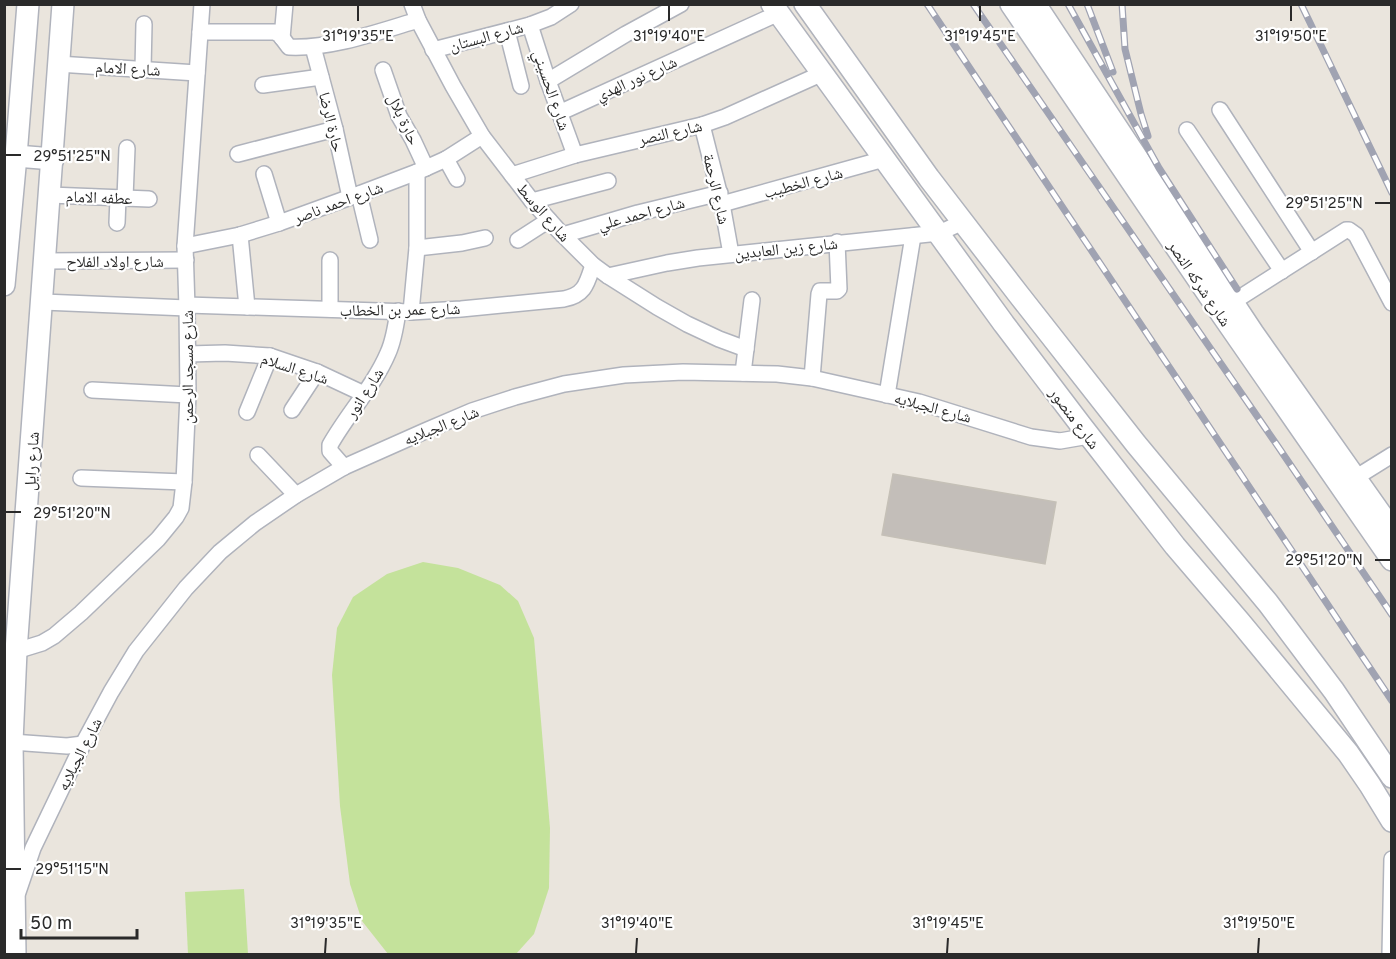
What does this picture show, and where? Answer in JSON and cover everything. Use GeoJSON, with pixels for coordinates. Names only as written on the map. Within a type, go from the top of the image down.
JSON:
{"type":"FeatureCollection","features":[{"type":"Feature","properties":{"kind":"street"},"geometry":{"type":"LineString","coordinates":[[4,285],[28,4]]}},
{"type":"Feature","properties":{"kind":"street","name":"شارع رايل"},"geometry":{"type":"LineString","coordinates":[[15,954],[8,742],[9,696],[16,651],[63,4]]}},
{"type":"Feature","properties":{"kind":"street","name":"شارع مسجد الرحمن"},"geometry":{"type":"LineString","coordinates":[[16,651],[42,644],[81,613],[158,539],[181,508],[188,395],[186,253],[202,4]]}},
{"type":"Feature","properties":{"kind":"street"},"geometry":{"type":"LineString","coordinates":[[282,38],[285,4]]}},
{"type":"Feature","properties":{"kind":"street","name":"شارع الوسط"},"geometry":{"type":"LineString","coordinates":[[411,4],[433,50],[482,136],[532,201],[563,235],[593,265],[657,307],[687,324],[746,349]]}},
{"type":"Feature","properties":{"kind":"street","name":"شارع البستان"},"geometry":{"type":"LineString","coordinates":[[433,50],[530,25],[551,17],[571,4]]}},
{"type":"Feature","properties":{"kind":"street"},"geometry":{"type":"LineString","coordinates":[[548,81],[681,4]]}},
{"type":"Feature","properties":{"kind":"street","name":"شارع منصور"},"geometry":{"type":"LineString","coordinates":[[805,4],[963,222],[1136,444],[1268,603],[1328,682],[1392,777]]}},
{"type":"Feature","properties":{"kind":"street","name":"شارع شركه النصر"},"geometry":{"type":"LineString","coordinates":[[1011,4],[1222,316],[1392,560]]}},
{"type":"Feature","properties":{"kind":"street","name":"شارع شركه النصر"},"geometry":{"type":"LineString","coordinates":[[1035,4],[1233,302],[1392,530]]}},
{"type":"Feature","properties":{"kind":"street","name":"شارع منصور"},"geometry":{"type":"LineString","coordinates":[[775,9],[1089,436],[1175,546],[1348,753],[1392,821]]}},
{"type":"Feature","properties":{"kind":"street","name":"شارع نور الهدي"},"geometry":{"type":"LineString","coordinates":[[559,113],[775,9]]}},
{"type":"Feature","properties":{"kind":"street"},"geometry":{"type":"LineString","coordinates":[[200,32],[277,32],[289,47],[314,47],[360,37],[418,20]]}},
{"type":"Feature","properties":{"kind":"street"},"geometry":{"type":"LineString","coordinates":[[143,69],[144,24]]}},
{"type":"Feature","properties":{"kind":"street","name":"شارع الحسيني"},"geometry":{"type":"LineString","coordinates":[[530,25],[575,155]]}},
{"type":"Feature","properties":{"kind":"street"},"geometry":{"type":"LineString","coordinates":[[507,31],[521,86]]}},
{"type":"Feature","properties":{"kind":"street","name":"حارة الرضا"},"geometry":{"type":"LineString","coordinates":[[314,47],[334,129],[370,240]]}},
{"type":"Feature","properties":{"kind":"street","name":"شارع الامام"},"geometry":{"type":"LineString","coordinates":[[58,64],[197,73]]}},
{"type":"Feature","properties":{"kind":"street","name":"حارة بلال"},"geometry":{"type":"LineString","coordinates":[[383,70],[399,116],[413,140],[422,170]]}},
{"type":"Feature","properties":{"kind":"street","name":"شارع النصر"},"geometry":{"type":"LineString","coordinates":[[512,175],[575,155],[702,125],[745,109],[823,73]]}},
{"type":"Feature","properties":{"kind":"street"},"geometry":{"type":"LineString","coordinates":[[263,85],[321,77]]}},
{"type":"Feature","properties":{"kind":"street"},"geometry":{"type":"LineString","coordinates":[[1220,110],[1312,252]]}},
{"type":"Feature","properties":{"kind":"street","name":"شارع الرحمة"},"geometry":{"type":"LineString","coordinates":[[702,125],[721,199],[731,254]]}},
{"type":"Feature","properties":{"kind":"street"},"geometry":{"type":"LineString","coordinates":[[238,154],[334,129]]}},
{"type":"Feature","properties":{"kind":"street"},"geometry":{"type":"LineString","coordinates":[[1187,130],[1282,271]]}},
{"type":"Feature","properties":{"kind":"street","name":"شارع احمد ناصر"},"geometry":{"type":"LineString","coordinates":[[186,253],[279,223],[422,170],[446,159],[482,136]]}},
{"type":"Feature","properties":{"kind":"street"},"geometry":{"type":"LineString","coordinates":[[117,223],[127,148]]}},
{"type":"Feature","properties":{"kind":"street"},"geometry":{"type":"LineString","coordinates":[[16,156],[53,159]]}},
{"type":"Feature","properties":{"kind":"street"},"geometry":{"type":"LineString","coordinates":[[446,159],[457,179]]}},
{"type":"Feature","properties":{"kind":"street","name":"شارع الخطيب"},"geometry":{"type":"LineString","coordinates":[[721,199],[884,159]]}},
{"type":"Feature","properties":{"kind":"street","name":"شارع انور"},"geometry":{"type":"LineString","coordinates":[[344,467],[330,451],[330,445],[375,378],[388,354],[404,311],[417,248],[422,170]]}},
{"type":"Feature","properties":{"kind":"street"},"geometry":{"type":"LineString","coordinates":[[264,174],[279,223]]}},
{"type":"Feature","properties":{"kind":"street"},"geometry":{"type":"LineString","coordinates":[[532,201],[608,181]]}},
{"type":"Feature","properties":{"kind":"street","name":"عطفه الامام"},"geometry":{"type":"LineString","coordinates":[[50,195],[149,199]]}},
{"type":"Feature","properties":{"kind":"street","name":"شارع احمد علي"},"geometry":{"type":"LineString","coordinates":[[563,235],[638,213],[721,199]]}},
{"type":"Feature","properties":{"kind":"street"},"geometry":{"type":"LineString","coordinates":[[518,240],[549,220]]}},
{"type":"Feature","properties":{"kind":"street","name":"شارع زين العابدين"},"geometry":{"type":"LineString","coordinates":[[608,276],[667,263],[731,254],[939,233],[963,222]]}},
{"type":"Feature","properties":{"kind":"street"},"geometry":{"type":"LineString","coordinates":[[1233,302],[1346,230],[1356,235],[1392,303]]}},
{"type":"Feature","properties":{"kind":"street"},"geometry":{"type":"LineString","coordinates":[[240,235],[247,307]]}},
{"type":"Feature","properties":{"kind":"street"},"geometry":{"type":"LineString","coordinates":[[887,395],[913,236]]}},
{"type":"Feature","properties":{"kind":"street"},"geometry":{"type":"LineString","coordinates":[[417,248],[486,238]]}},
{"type":"Feature","properties":{"kind":"street"},"geometry":{"type":"LineString","coordinates":[[813,378],[819,294],[820,291],[839,289],[837,242]]}},
{"type":"Feature","properties":{"kind":"street","name":"شارع اولاد الفلاح"},"geometry":{"type":"LineString","coordinates":[[45,261],[186,253]]}},
{"type":"Feature","properties":{"kind":"street"},"geometry":{"type":"LineString","coordinates":[[330,260],[330,309]]}},
{"type":"Feature","properties":{"kind":"street","name":"شارع عمر بن الخطاب"},"geometry":{"type":"LineString","coordinates":[[43,302],[404,311],[461,309],[570,298],[582,291],[593,265]]}},
{"type":"Feature","properties":{"kind":"street"},"geometry":{"type":"LineString","coordinates":[[743,373],[752,300]]}},
{"type":"Feature","properties":{"kind":"street","name":"شارع السلام"},"geometry":{"type":"LineString","coordinates":[[188,354],[225,353],[270,356],[317,372],[364,394]]}},
{"type":"Feature","properties":{"kind":"street"},"geometry":{"type":"LineString","coordinates":[[246,412],[270,356]]}},
{"type":"Feature","properties":{"kind":"street"},"geometry":{"type":"LineString","coordinates":[[292,410],[317,372]]}},
{"type":"Feature","properties":{"kind":"street","name":"شارع الجبلايه"},"geometry":{"type":"LineString","coordinates":[[15,901],[33,848],[83,744],[136,651],[186,588],[220,552],[255,523],[296,495],[344,467],[472,411],[564,384],[624,375],[683,372],[777,374],[813,378],[887,395],[950,411],[1031,438],[1060,441],[1089,436]]}},
{"type":"Feature","properties":{"kind":"street"},"geometry":{"type":"LineString","coordinates":[[93,390],[188,395]]}},
{"type":"Feature","properties":{"kind":"street"},"geometry":{"type":"LineString","coordinates":[[258,455],[296,495]]}},
{"type":"Feature","properties":{"kind":"street"},"geometry":{"type":"LineString","coordinates":[[1355,478],[1392,455]]}},
{"type":"Feature","properties":{"kind":"street"},"geometry":{"type":"LineString","coordinates":[[81,478],[184,482]]}},
{"type":"Feature","properties":{"kind":"street"},"geometry":{"type":"LineString","coordinates":[[1175,546],[1203,524]]}},
{"type":"Feature","properties":{"kind":"street"},"geometry":{"type":"LineString","coordinates":[[8,742],[83,744]]}},
{"type":"Feature","properties":{"kind":"street"},"geometry":{"type":"LineString","coordinates":[[1390,954],[1392,859]]}},
{"type":"Feature","properties":{"kind":"green space"},"geometry":{"type":"Polygon","coordinates":[[[423,562],[458,568],[500,585],[518,601],[534,638],[550,828],[549,888],[534,934],[516,954],[388,954],[362,921],[350,884],[340,806],[332,675],[337,628],[353,597],[387,574],[423,562]]]}},
{"type":"Feature","properties":{"kind":"green space"},"geometry":{"type":"Polygon","coordinates":[[[244,889],[248,954],[188,954],[185,892],[244,889]]]}},
{"type":"Feature","properties":{"kind":"building"},"geometry":{"type":"Polygon","coordinates":[[[893,474],[1056,502],[1045,564],[882,535],[893,474]]]}},
{"type":"Feature","properties":{"kind":"railway"},"geometry":{"type":"LineString","coordinates":[[927,4],[1392,701]]}},
{"type":"Feature","properties":{"kind":"railway"},"geometry":{"type":"LineString","coordinates":[[973,4],[1392,615]]}},
{"type":"Feature","properties":{"kind":"railway"},"geometry":{"type":"LineString","coordinates":[[1068,4],[1159,168],[1237,289]]}},
{"type":"Feature","properties":{"kind":"railway"},"geometry":{"type":"LineString","coordinates":[[1087,4],[1113,72]]}},
{"type":"Feature","properties":{"kind":"railway"},"geometry":{"type":"LineString","coordinates":[[1122,4],[1125,49],[1148,136]]}},
{"type":"Feature","properties":{"kind":"railway"},"geometry":{"type":"LineString","coordinates":[[1301,4],[1392,193]]}}]}
